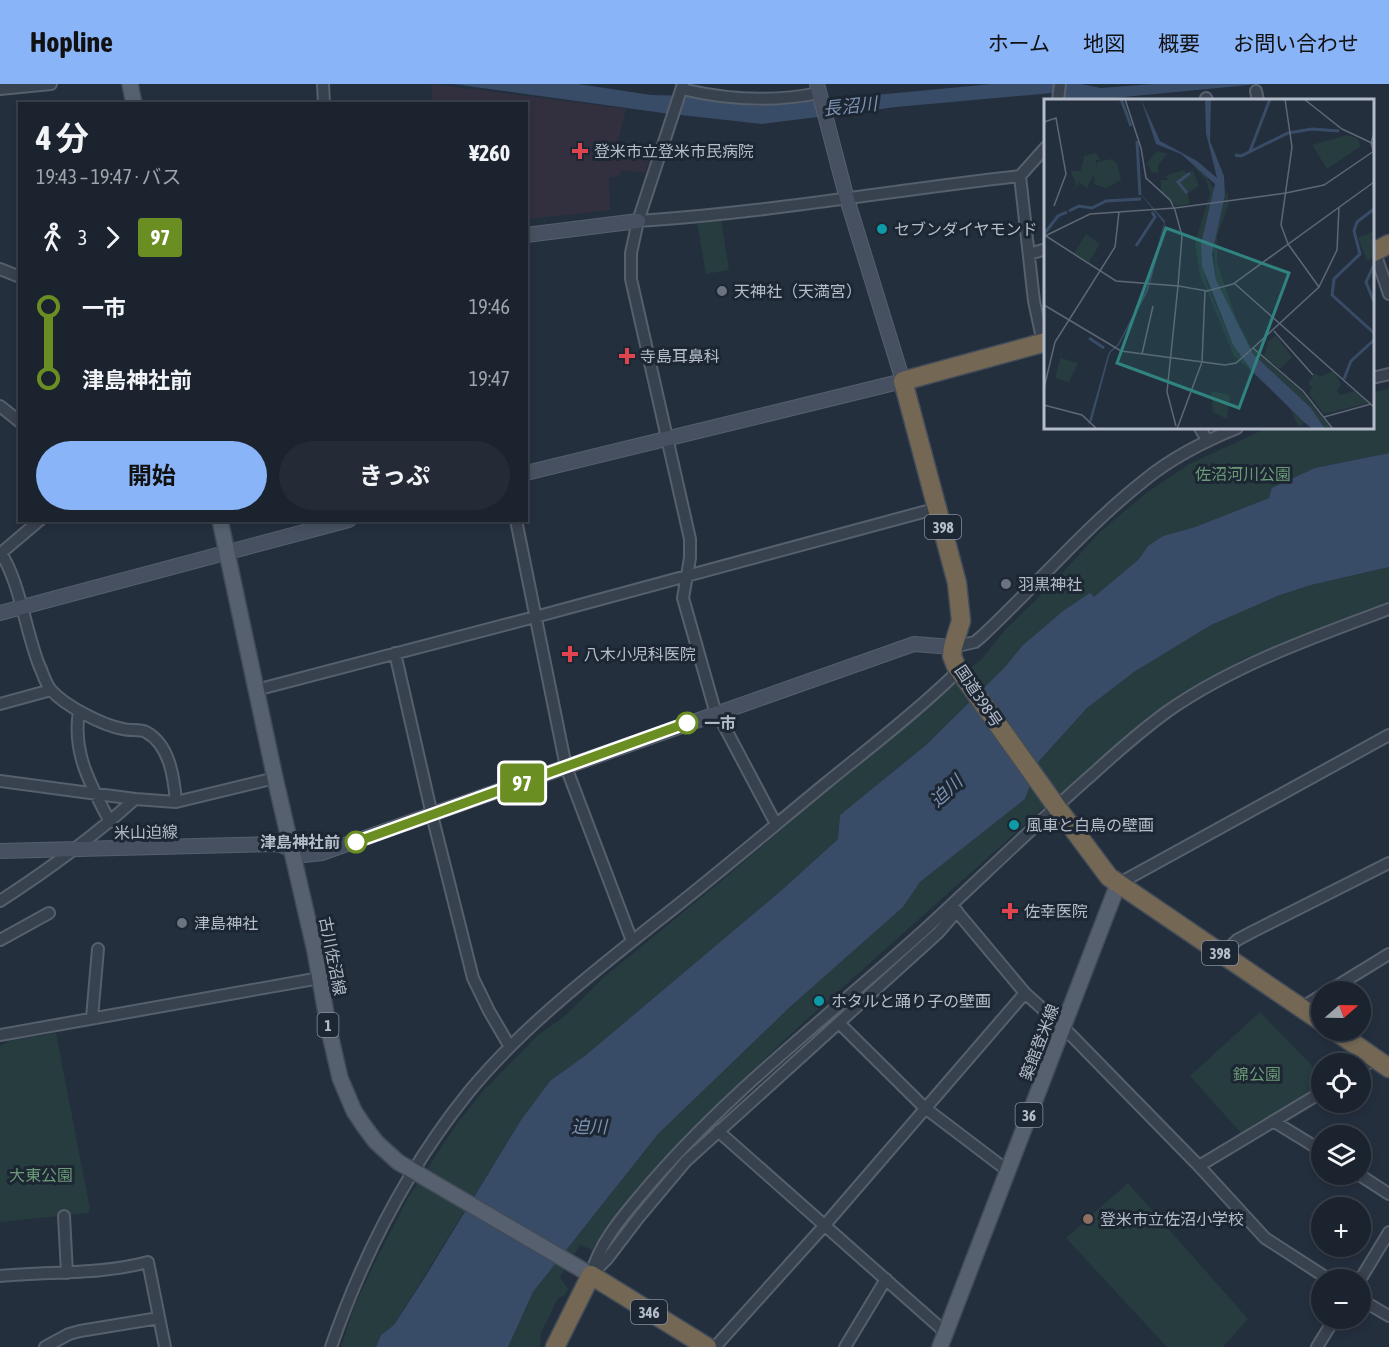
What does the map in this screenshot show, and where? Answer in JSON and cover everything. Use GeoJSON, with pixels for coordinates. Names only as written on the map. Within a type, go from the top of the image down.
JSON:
{"type":"FeatureCollection","features":[{"type":"Feature","properties":{"kind":"highway"},"geometry":{"type":"LineString","coordinates":[[903,381],[1044,343]]}},
{"type":"Feature","properties":{"kind":"highway","name":"国道398号"},"geometry":{"type":"LineString","coordinates":[[903,381],[957,583],[962,621],[959,646],[952,656],[962,674],[1109,877],[1311,1015]]}},
{"type":"Feature","properties":{"kind":"highway"},"geometry":{"type":"LineString","coordinates":[[1347,1041],[1375,1065]]}},
{"type":"Feature","properties":{"kind":"highway"},"geometry":{"type":"LineString","coordinates":[[555,1347],[586,1272]]}},
{"type":"Feature","properties":{"kind":"highway","name":"346"},"geometry":{"type":"LineString","coordinates":[[586,1272],[707,1347]]}},
{"type":"Feature","properties":{"kind":"main road"},"geometry":{"type":"LineString","coordinates":[[130,84],[134,102]]}},
{"type":"Feature","properties":{"kind":"main road","name":"古川佐沼線"},"geometry":{"type":"LineString","coordinates":[[220,522],[320,978],[334,1056],[340,1078],[354,1111],[376,1142],[398,1162],[586,1272]]}},
{"type":"Feature","properties":{"kind":"main road","name":"築館登米線"},"geometry":{"type":"LineString","coordinates":[[940,1347],[1118,884]]}},
{"type":"Feature","properties":{"kind":"street"},"geometry":{"type":"LineString","coordinates":[[0,89],[51,84]]}},
{"type":"Feature","properties":{"kind":"street"},"geometry":{"type":"LineString","coordinates":[[323,84],[324,102]]}},
{"type":"Feature","properties":{"kind":"street"},"geometry":{"type":"LineString","coordinates":[[1058,99],[1060,84]]}},
{"type":"Feature","properties":{"kind":"street"},"geometry":{"type":"LineString","coordinates":[[528,473],[667,438],[903,381],[847,199],[819,91],[787,97],[746,98],[707,95],[682,88],[638,221],[631,253],[631,279],[667,438],[690,539],[687,576],[682,598],[717,712],[776,824]]}},
{"type":"Feature","properties":{"kind":"street"},"geometry":{"type":"LineString","coordinates":[[528,235],[638,221],[694,218],[1020,176],[1044,149]]}},
{"type":"Feature","properties":{"kind":"street"},"geometry":{"type":"LineString","coordinates":[[1020,176],[1034,301],[1044,343]]}},
{"type":"Feature","properties":{"kind":"street"},"geometry":{"type":"LineString","coordinates":[[1029,254],[1044,250]]}},
{"type":"Feature","properties":{"kind":"street"},"geometry":{"type":"LineString","coordinates":[[1379,250],[1389,294]]}},
{"type":"Feature","properties":{"kind":"street"},"geometry":{"type":"LineString","coordinates":[[0,269],[18,276]]}},
{"type":"Feature","properties":{"kind":"street"},"geometry":{"type":"LineString","coordinates":[[1374,378],[1389,374]]}},
{"type":"Feature","properties":{"kind":"street"},"geometry":{"type":"LineString","coordinates":[[0,406],[18,420]]}},
{"type":"Feature","properties":{"kind":"street"},"geometry":{"type":"LineString","coordinates":[[1201,429],[1207,440]]}},
{"type":"Feature","properties":{"kind":"street"},"geometry":{"type":"LineString","coordinates":[[959,646],[975,642],[1091,527],[1146,478],[1207,440],[1234,429]]}},
{"type":"Feature","properties":{"kind":"street"},"geometry":{"type":"LineString","coordinates":[[256,690],[938,508]]}},
{"type":"Feature","properties":{"kind":"street"},"geometry":{"type":"LineString","coordinates":[[38,522],[1,552],[12,578],[36,657],[51,690],[79,711],[121,729],[144,731],[150,735],[171,765],[176,802]]}},
{"type":"Feature","properties":{"kind":"street"},"geometry":{"type":"LineString","coordinates":[[0,614],[342,522]]}},
{"type":"Feature","properties":{"kind":"street"},"geometry":{"type":"LineString","coordinates":[[516,522],[566,767],[632,941]]}},
{"type":"Feature","properties":{"kind":"street"},"geometry":{"type":"LineString","coordinates":[[586,1272],[594,1263],[609,1236],[679,1151],[767,1067],[954,907],[1056,806],[1142,731],[1209,685],[1257,662],[1389,609]]}},
{"type":"Feature","properties":{"kind":"street","name":"米山迫線"},"geometry":{"type":"LineString","coordinates":[[0,851],[278,844],[304,855],[322,853],[914,644],[959,646]]}},
{"type":"Feature","properties":{"kind":"street"},"geometry":{"type":"LineString","coordinates":[[395,653],[432,815],[473,978],[510,1047]]}},
{"type":"Feature","properties":{"kind":"street"},"geometry":{"type":"LineString","coordinates":[[331,1347],[363,1265],[414,1172],[468,1094],[510,1047],[632,941],[897,725],[954,675],[962,674]]}},
{"type":"Feature","properties":{"kind":"street"},"geometry":{"type":"LineString","coordinates":[[0,704],[51,690]]}},
{"type":"Feature","properties":{"kind":"street"},"geometry":{"type":"LineString","coordinates":[[79,711],[76,743],[95,794],[110,822]]}},
{"type":"Feature","properties":{"kind":"street"},"geometry":{"type":"LineString","coordinates":[[1118,884],[1389,735]]}},
{"type":"Feature","properties":{"kind":"street"},"geometry":{"type":"LineString","coordinates":[[0,781],[135,799],[176,802],[275,778]]}},
{"type":"Feature","properties":{"kind":"street"},"geometry":{"type":"LineString","coordinates":[[0,901],[62,860],[135,799]]}},
{"type":"Feature","properties":{"kind":"street"},"geometry":{"type":"LineString","coordinates":[[1223,954],[1237,940],[1291,910],[1339,889],[1389,863]]}},
{"type":"Feature","properties":{"kind":"street"},"geometry":{"type":"LineString","coordinates":[[954,907],[1025,993],[1063,1028],[1265,1238],[1313,1269]]}},
{"type":"Feature","properties":{"kind":"street"},"geometry":{"type":"LineString","coordinates":[[586,1272],[607,1259],[686,1161],[939,933],[954,907]]}},
{"type":"Feature","properties":{"kind":"street"},"geometry":{"type":"LineString","coordinates":[[0,940],[49,913]]}},
{"type":"Feature","properties":{"kind":"street"},"geometry":{"type":"LineString","coordinates":[[92,1018],[98,949]]}},
{"type":"Feature","properties":{"kind":"street"},"geometry":{"type":"LineString","coordinates":[[1345,981],[1389,954]]}},
{"type":"Feature","properties":{"kind":"street"},"geometry":{"type":"LineString","coordinates":[[0,1035],[320,978]]}},
{"type":"Feature","properties":{"kind":"street"},"geometry":{"type":"LineString","coordinates":[[715,1347],[824,1226],[1025,993]]}},
{"type":"Feature","properties":{"kind":"street"},"geometry":{"type":"LineString","coordinates":[[1301,1008],[1311,1002]]}},
{"type":"Feature","properties":{"kind":"street"},"geometry":{"type":"LineString","coordinates":[[838,1023],[925,1108],[1008,1171]]}},
{"type":"Feature","properties":{"kind":"street"},"geometry":{"type":"LineString","coordinates":[[1198,1166],[1311,1099]]}},
{"type":"Feature","properties":{"kind":"street"},"geometry":{"type":"LineString","coordinates":[[1273,1121],[1311,1144]]}},
{"type":"Feature","properties":{"kind":"street"},"geometry":{"type":"LineString","coordinates":[[718,1131],[945,1332]]}},
{"type":"Feature","properties":{"kind":"street"},"geometry":{"type":"LineString","coordinates":[[1371,1182],[1389,1194]]}},
{"type":"Feature","properties":{"kind":"street"},"geometry":{"type":"LineString","coordinates":[[64,1216],[68,1273]]}},
{"type":"Feature","properties":{"kind":"street"},"geometry":{"type":"LineString","coordinates":[[1367,1269],[1389,1233]]}},
{"type":"Feature","properties":{"kind":"street"},"geometry":{"type":"LineString","coordinates":[[0,1276],[111,1270],[148,1262],[165,1347]]}},
{"type":"Feature","properties":{"kind":"street"},"geometry":{"type":"LineString","coordinates":[[845,1347],[886,1278]]}},
{"type":"Feature","properties":{"kind":"street"},"geometry":{"type":"LineString","coordinates":[[1371,1305],[1389,1316]]}},
{"type":"Feature","properties":{"kind":"street"},"geometry":{"type":"LineString","coordinates":[[45,1347],[69,1334],[159,1318]]}},
{"type":"Feature","properties":{"kind":"street"},"geometry":{"type":"LineString","coordinates":[[1317,1347],[1328,1329]]}},
{"type":"Feature","properties":{"kind":"shaded area","name":"登米市立登米市民病院"},"geometry":{"type":"Polygon","coordinates":[[[431,84],[626,109],[617,145],[651,156],[645,173],[620,170],[620,175],[609,178],[610,210],[528,219],[528,102],[433,102],[431,84]]]}},
{"type":"Feature","properties":{"kind":"green space"},"geometry":{"type":"Polygon","coordinates":[[[721,219],[729,270],[706,274],[697,223],[721,219]]]}},
{"type":"Feature","properties":{"kind":"green space","name":"佐沼河川公園"},"geometry":{"type":"Polygon","coordinates":[[[1389,389],[1389,453],[1315,468],[1269,498],[1195,527],[1163,536],[1148,546],[1138,560],[1094,598],[1063,611],[1023,645],[1005,667],[926,745],[840,815],[838,839],[783,889],[586,1055],[550,1081],[521,1120],[394,1325],[381,1335],[376,1347],[341,1347],[354,1307],[408,1198],[456,1125],[482,1092],[538,1035],[565,1016],[603,978],[720,882],[981,660],[1004,631],[1101,531],[1145,494],[1189,464],[1265,429],[1374,429],[1374,392],[1389,389]]]}},
{"type":"Feature","properties":{"kind":"green space"},"geometry":{"type":"Polygon","coordinates":[[[1389,567],[1389,603],[1243,659],[1205,681],[1150,717],[1041,810],[793,1032],[684,1136],[630,1197],[592,1250],[580,1245],[560,1277],[568,1289],[565,1295],[558,1298],[541,1333],[540,1347],[508,1347],[533,1292],[658,1134],[791,1006],[903,907],[920,882],[1025,799],[1039,761],[1087,708],[1134,672],[1211,625],[1280,595],[1311,585],[1389,567]]]}},
{"type":"Feature","properties":{"kind":"green space","name":"錦公園"},"geometry":{"type":"Polygon","coordinates":[[[1260,1012],[1311,1065],[1311,1092],[1241,1133],[1190,1076],[1260,1012]]]}},
{"type":"Feature","properties":{"kind":"green space","name":"大東公園"},"geometry":{"type":"Polygon","coordinates":[[[56,1033],[90,1209],[88,1213],[0,1222],[0,1046],[10,1041],[56,1033]]]}},
{"type":"Feature","properties":{"kind":"green space"},"geometry":{"type":"Polygon","coordinates":[[[1128,1183],[1248,1319],[1223,1347],[1167,1347],[1066,1238],[1128,1183]]]}},
{"type":"Feature","properties":{"kind":"water","name":"長沼川"},"geometry":{"type":"Polygon","coordinates":[[[453,84],[578,84],[651,95],[687,96],[760,106],[992,84],[1081,84],[1101,88],[1154,84],[1259,84],[1103,99],[1062,99],[1052,93],[896,107],[762,124],[663,113],[453,84]]]}},
{"type":"Feature","properties":{"kind":"water","name":"迫川"},"geometry":{"type":"Polygon","coordinates":[[[1389,453],[1389,567],[1311,585],[1280,595],[1211,625],[1134,672],[1087,708],[1039,761],[1025,799],[920,882],[903,907],[791,1006],[658,1134],[533,1292],[508,1347],[376,1347],[381,1335],[394,1325],[521,1120],[550,1081],[586,1055],[783,889],[838,839],[840,815],[926,745],[1005,667],[1023,645],[1063,611],[1090,593],[1094,597],[1138,560],[1148,546],[1163,536],[1195,527],[1269,498],[1272,488],[1315,468],[1389,453]]]}},
{"type":"Feature","properties":{"kind":"bus line","name":"97"},"geometry":{"type":"LineString","coordinates":[[356,842],[687,723]]}},
{"type":"Feature","properties":{"kind":"place","name":"登米市立登米市民病院"},"geometry":{"type":"Point","coordinates":[580,151]}},
{"type":"Feature","properties":{"kind":"place","name":"セブンダイヤモンド"},"geometry":{"type":"Point","coordinates":[882,229]}},
{"type":"Feature","properties":{"kind":"place","name":"天神社（天満宮）"},"geometry":{"type":"Point","coordinates":[722,291]}},
{"type":"Feature","properties":{"kind":"place","name":"寺島耳鼻科"},"geometry":{"type":"Point","coordinates":[627,356]}},
{"type":"Feature","properties":{"kind":"place","name":"羽黒神社"},"geometry":{"type":"Point","coordinates":[1006,584]}},
{"type":"Feature","properties":{"kind":"place","name":"八木小児科医院"},"geometry":{"type":"Point","coordinates":[570,654]}},
{"type":"Feature","properties":{"kind":"place","name":"一市"},"geometry":{"type":"Point","coordinates":[687,723]}},
{"type":"Feature","properties":{"kind":"place","name":"風車と白鳥の壁画"},"geometry":{"type":"Point","coordinates":[1014,825]}},
{"type":"Feature","properties":{"kind":"place","name":"津島神社前"},"geometry":{"type":"Point","coordinates":[356,842]}},
{"type":"Feature","properties":{"kind":"place","name":"佐幸医院"},"geometry":{"type":"Point","coordinates":[1010,911]}},
{"type":"Feature","properties":{"kind":"place","name":"津島神社"},"geometry":{"type":"Point","coordinates":[182,923]}},
{"type":"Feature","properties":{"kind":"place","name":"ホタルと踊り子の壁画"},"geometry":{"type":"Point","coordinates":[819,1001]}},
{"type":"Feature","properties":{"kind":"place","name":"登米市立佐沼小学校"},"geometry":{"type":"Point","coordinates":[1088,1219]}}]}
